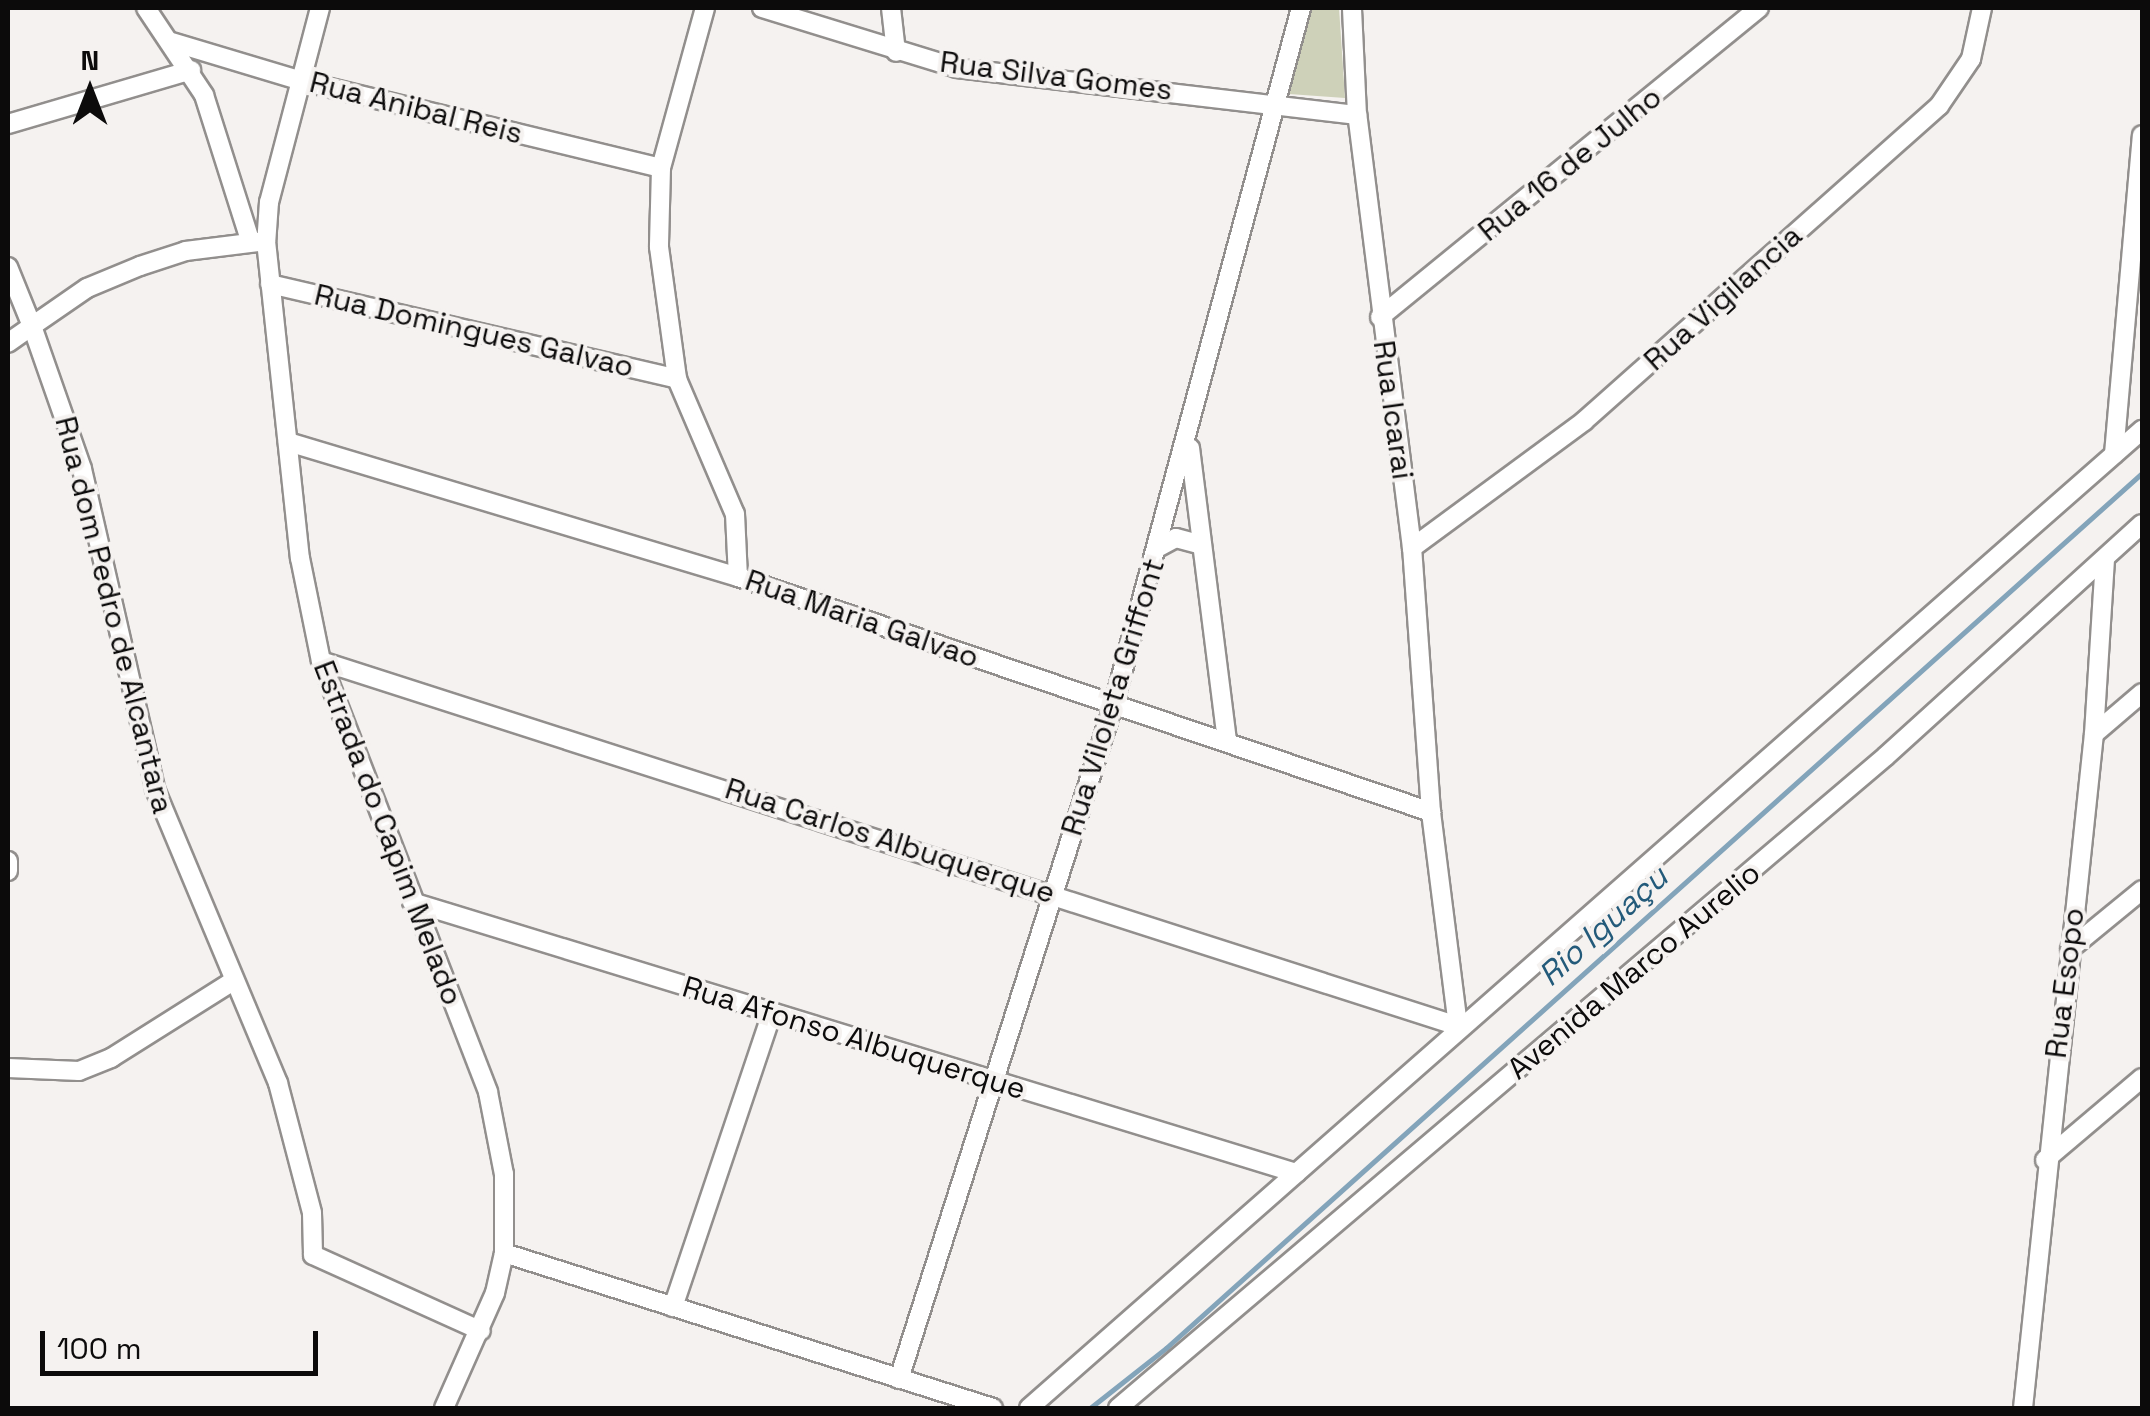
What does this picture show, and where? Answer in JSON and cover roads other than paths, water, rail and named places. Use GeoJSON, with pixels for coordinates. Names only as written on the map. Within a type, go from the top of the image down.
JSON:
{"type":"FeatureCollection","features":[{"type":"Feature","properties":{"kind":"street","name":"Estrada do Capim Melado"},"geometry":{"type":"LineString","coordinates":[[146,8],[191,70],[218,126],[258,240],[270,284],[300,558],[321,660],[499,1134],[504,1254],[481,1330],[444,1408]]}},
{"type":"Feature","properties":{"kind":"street"},"geometry":{"type":"LineString","coordinates":[[8,343],[87,288],[140,266],[258,240],[320,8]]}},
{"type":"Feature","properties":{"kind":"street"},"geometry":{"type":"LineString","coordinates":[[705,8],[661,168],[664,312],[677,379],[735,514],[738,577]]}},
{"type":"Feature","properties":{"kind":"street","name":"Rua Silva Gomes"},"geometry":{"type":"LineString","coordinates":[[762,8],[896,52],[1027,79],[1276,102],[1357,116]]}},
{"type":"Feature","properties":{"kind":"street"},"geometry":{"type":"LineString","coordinates":[[891,8],[896,52]]}},
{"type":"Feature","properties":{"kind":"street","name":"Rua Viloleta Griffont"},"geometry":{"type":"LineString","coordinates":[[899,1379],[1114,704],[1301,8]]}},
{"type":"Feature","properties":{"kind":"street","name":"Rua Icarai"},"geometry":{"type":"LineString","coordinates":[[1352,8],[1357,116],[1412,548],[1432,812],[1458,1026]]}},
{"type":"Feature","properties":{"kind":"street","name":"Rua 16 de Julho"},"geometry":{"type":"LineString","coordinates":[[1380,317],[1759,8]]}},
{"type":"Feature","properties":{"kind":"street","name":"Rua Vigilancia"},"geometry":{"type":"LineString","coordinates":[[1412,548],[1584,421],[1939,106],[1971,59],[1982,8]]}},
{"type":"Feature","properties":{"kind":"street","name":"Rua Anibal Reis"},"geometry":{"type":"LineString","coordinates":[[172,42],[302,81],[661,168]]}},
{"type":"Feature","properties":{"kind":"street"},"geometry":{"type":"LineString","coordinates":[[8,124],[191,70]]}},
{"type":"Feature","properties":{"kind":"street"},"geometry":{"type":"LineString","coordinates":[[2114,454],[2142,135]]}},
{"type":"Feature","properties":{"kind":"street","name":"Rua dom Pedro de Alcantara"},"geometry":{"type":"LineString","coordinates":[[8,266],[86,486],[155,788],[278,1082],[312,1213],[313,1255],[481,1330]]}},
{"type":"Feature","properties":{"kind":"street","name":"Rua Domingues Galvao"},"geometry":{"type":"LineString","coordinates":[[270,284],[677,379]]}},
{"type":"Feature","properties":{"kind":"street"},"geometry":{"type":"LineString","coordinates":[[1029,1408],[1458,1026],[1952,600],[2142,430]]}},
{"type":"Feature","properties":{"kind":"street"},"geometry":{"type":"LineString","coordinates":[[1188,438],[1227,740]]}},
{"type":"Feature","properties":{"kind":"street","name":"Rua Maria Galvao"},"geometry":{"type":"LineString","coordinates":[[288,442],[738,577],[1432,812]]}},
{"type":"Feature","properties":{"kind":"street","name":"Avenida Marco Aurelio"},"geometry":{"type":"LineString","coordinates":[[1118,1408],[1886,756],[2142,524]]}},
{"type":"Feature","properties":{"kind":"street"},"geometry":{"type":"LineString","coordinates":[[1157,548],[1176,538],[1202,545]]}},
{"type":"Feature","properties":{"kind":"street","name":"Rua Esopo"},"geometry":{"type":"LineString","coordinates":[[2022,1408],[2044,1160],[2094,734],[2105,558]]}},
{"type":"Feature","properties":{"kind":"street","name":"Rua Carlos Albuquerque"},"geometry":{"type":"LineString","coordinates":[[321,660],[1053,892],[1458,1026]]}},
{"type":"Feature","properties":{"kind":"street"},"geometry":{"type":"LineString","coordinates":[[2094,734],[2142,693]]}},
{"type":"Feature","properties":{"kind":"street"},"geometry":{"type":"LineString","coordinates":[[8,861],[8,871]]}},
{"type":"Feature","properties":{"kind":"street"},"geometry":{"type":"LineString","coordinates":[[2070,949],[2142,890]]}},
{"type":"Feature","properties":{"kind":"street","name":"Rua Afonso Albuquerque"},"geometry":{"type":"LineString","coordinates":[[412,902],[1296,1173]]}},
{"type":"Feature","properties":{"kind":"street"},"geometry":{"type":"LineString","coordinates":[[8,1068],[79,1071],[235,980]]}},
{"type":"Feature","properties":{"kind":"street"},"geometry":{"type":"LineString","coordinates":[[673,1307],[772,1012]]}},
{"type":"Feature","properties":{"kind":"street"},"geometry":{"type":"LineString","coordinates":[[2044,1160],[2142,1078]]}},
{"type":"Feature","properties":{"kind":"street"},"geometry":{"type":"LineString","coordinates":[[504,1254],[993,1408]]}},
{"type":"Feature","properties":{"kind":"waterway","name":"Rio Iguaçu"},"geometry":{"type":"LineString","coordinates":[[1090,1408],[1166,1348],[2142,473]]}}]}
